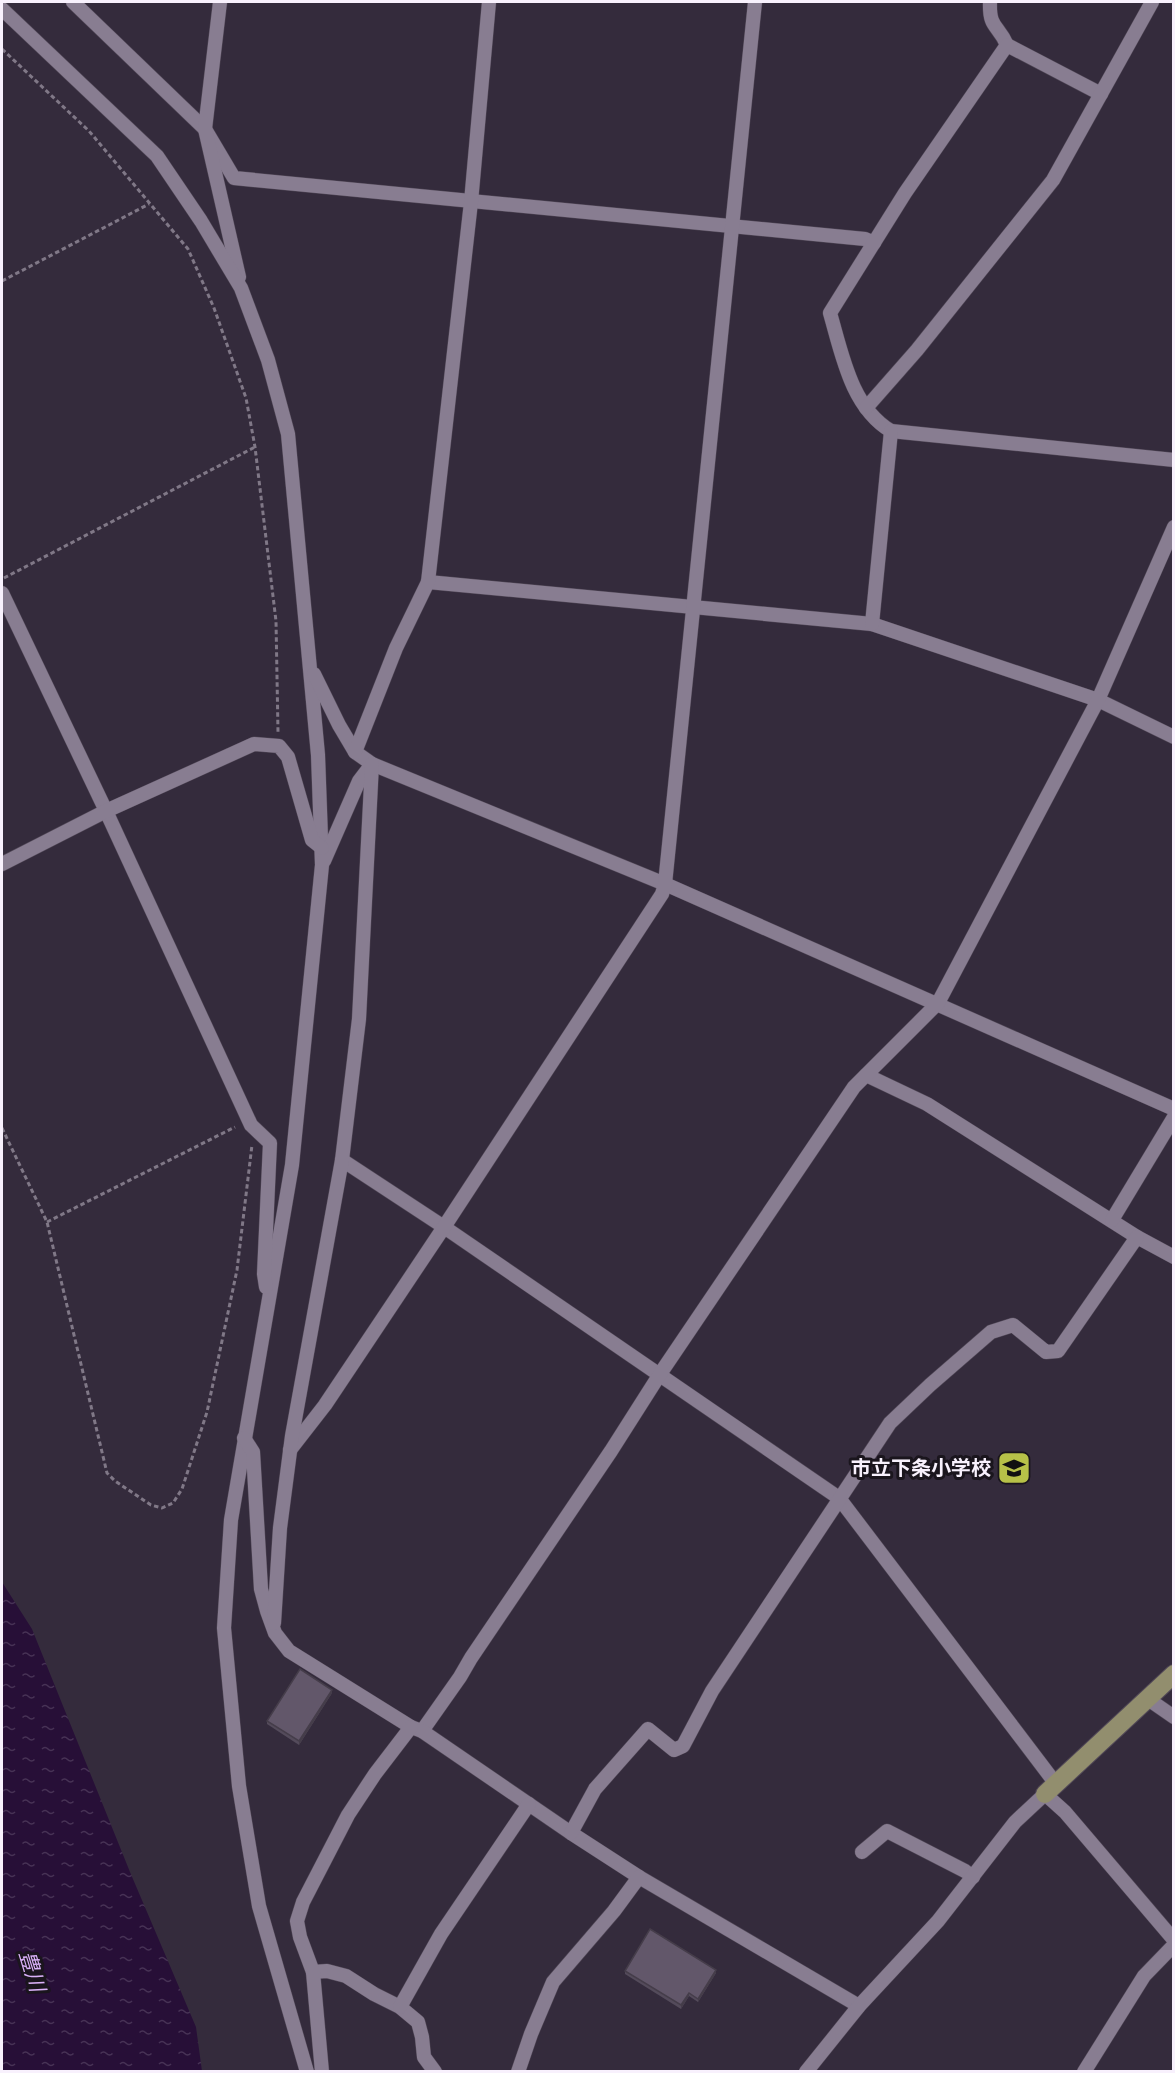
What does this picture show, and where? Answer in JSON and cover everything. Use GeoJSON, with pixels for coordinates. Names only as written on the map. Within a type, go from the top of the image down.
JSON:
{"type":"FeatureCollection","features":[{"type":"Feature","properties":{"kind":"street"},"geometry":{"type":"LineString","coordinates":[[73,2],[205,129],[234,178],[865,239],[874,243]]}},
{"type":"Feature","properties":{"kind":"street"},"geometry":{"type":"LineString","coordinates":[[220,2],[205,129],[241,288],[268,360],[288,434],[318,755],[322,848],[292,1165],[231,1520],[224,1628],[239,1786],[260,1906],[307,2072]]}},
{"type":"Feature","properties":{"kind":"street"},"geometry":{"type":"LineString","coordinates":[[355,752],[396,648],[428,582],[471,202],[489,2]]}},
{"type":"Feature","properties":{"kind":"street"},"geometry":{"type":"LineString","coordinates":[[290,1450],[325,1405],[662,894],[665,884],[755,2]]}},
{"type":"Feature","properties":{"kind":"street"},"geometry":{"type":"LineString","coordinates":[[990,2],[992,24],[1003,36],[1007,45],[1101,94]]}},
{"type":"Feature","properties":{"kind":"street"},"geometry":{"type":"LineString","coordinates":[[866,408],[917,350],[1053,180],[1152,2]]}},
{"type":"Feature","properties":{"kind":"street"},"geometry":{"type":"LineString","coordinates":[[2,9],[157,156],[201,221],[241,288]]}},
{"type":"Feature","properties":{"kind":"street"},"geometry":{"type":"LineString","coordinates":[[1007,45],[905,193],[830,313],[850,381],[866,408],[883,427],[891,431],[1173,460]]}},
{"type":"Feature","properties":{"kind":"street"},"geometry":{"type":"LineString","coordinates":[[872,624],[891,431]]}},
{"type":"Feature","properties":{"kind":"street"},"geometry":{"type":"LineString","coordinates":[[322,2072],[313,1972],[300,1937],[297,1921],[303,1902],[348,1815],[375,1774],[416,1729],[611,1451],[660,1374],[854,1087],[938,1003],[1098,700],[1173,527]]}},
{"type":"Feature","properties":{"kind":"street"},"geometry":{"type":"LineString","coordinates":[[428,582],[872,624],[1098,700],[1173,737]]}},
{"type":"Feature","properties":{"kind":"street"},"geometry":{"type":"LineString","coordinates":[[2,593],[251,1125],[270,1143],[264,1274],[268,1301]]}},
{"type":"Feature","properties":{"kind":"street"},"geometry":{"type":"LineString","coordinates":[[310,665],[339,725],[355,752],[372,764],[665,884],[1173,1109]]}},
{"type":"Feature","properties":{"kind":"street"},"geometry":{"type":"LineString","coordinates":[[2,864],[106,811],[254,744],[279,746],[288,757],[312,840],[322,848]]}},
{"type":"Feature","properties":{"kind":"street"},"geometry":{"type":"LineString","coordinates":[[322,865],[359,782],[372,764]]}},
{"type":"Feature","properties":{"kind":"street"},"geometry":{"type":"LineString","coordinates":[[273,1628],[280,1528],[290,1450],[342,1160],[359,1019],[372,764]]}},
{"type":"Feature","properties":{"kind":"street"},"geometry":{"type":"LineString","coordinates":[[867,1075],[927,1104],[1137,1237],[1173,1257]]}},
{"type":"Feature","properties":{"kind":"street"},"geometry":{"type":"LineString","coordinates":[[1112,1220],[1173,1117]]}},
{"type":"Feature","properties":{"kind":"street"},"geometry":{"type":"LineString","coordinates":[[342,1160],[444,1227],[839,1498],[1072,1821],[1173,1940]]}},
{"type":"Feature","properties":{"kind":"street"},"geometry":{"type":"LineString","coordinates":[[571,1833],[595,1789],[648,1729],[674,1750],[683,1746],[712,1691],[890,1423],[930,1384],[991,1332],[1013,1325],[1046,1352],[1058,1351],[1137,1237]]}},
{"type":"Feature","properties":{"kind":"street"},"geometry":{"type":"LineString","coordinates":[[244,1438],[253,1452],[261,1589],[273,1628],[290,1651],[416,1729],[639,1877],[859,2006]]}},
{"type":"Feature","properties":{"kind":"street"},"geometry":{"type":"LineString","coordinates":[[806,2072],[859,2006],[938,1921],[1016,1822],[1173,1674]]}},
{"type":"Feature","properties":{"kind":"street"},"geometry":{"type":"LineString","coordinates":[[1148,1699],[1173,1717]]}},
{"type":"Feature","properties":{"kind":"street"},"geometry":{"type":"LineString","coordinates":[[400,2007],[441,1934],[529,1804]]}},
{"type":"Feature","properties":{"kind":"street"},"geometry":{"type":"LineString","coordinates":[[862,1852],[887,1831],[965,1871],[972,1877]]}},
{"type":"Feature","properties":{"kind":"street"},"geometry":{"type":"LineString","coordinates":[[518,2072],[553,1982],[614,1911],[639,1877]]}},
{"type":"Feature","properties":{"kind":"street"},"geometry":{"type":"LineString","coordinates":[[1084,2072],[1144,1976],[1173,1945]]}},
{"type":"Feature","properties":{"kind":"street"},"geometry":{"type":"LineString","coordinates":[[313,1972],[327,1971],[346,1976],[400,2007],[418,2022],[424,2057],[435,2072]]}},
{"type":"Feature","properties":{"kind":"path"},"geometry":{"type":"LineString","coordinates":[[2,49],[89,131],[188,249],[214,308],[246,398],[255,447],[276,621],[279,746]]}},
{"type":"Feature","properties":{"kind":"path"},"geometry":{"type":"LineString","coordinates":[[2,281],[149,204]]}},
{"type":"Feature","properties":{"kind":"path"},"geometry":{"type":"LineString","coordinates":[[2,579],[255,447]]}},
{"type":"Feature","properties":{"kind":"path"},"geometry":{"type":"LineString","coordinates":[[2,1128],[47,1222],[107,1473],[151,1505],[162,1508],[173,1503],[182,1489],[207,1412],[237,1270],[252,1150],[251,1125],[238,1125],[47,1222]]}},
{"type":"Feature","properties":{"kind":"water","name":"豊川"},"geometry":{"type":"Polygon","coordinates":[[[2,1582],[32,1629],[130,1872],[196,2027],[202,2071],[2,2071],[2,1582]]]}},
{"type":"Feature","properties":{"kind":"building"},"geometry":{"type":"Polygon","coordinates":[[[300,1669],[332,1690],[299,1741],[267,1721],[300,1669]]]}},
{"type":"Feature","properties":{"kind":"building"},"geometry":{"type":"Polygon","coordinates":[[[650,1929],[716,1970],[698,1999],[689,1993],[681,2005],[625,1971],[650,1929]]]}},
{"type":"Feature","properties":{"kind":"place","name":"市立下条小学校"},"geometry":{"type":"Point","coordinates":[1014,1468]}}]}
